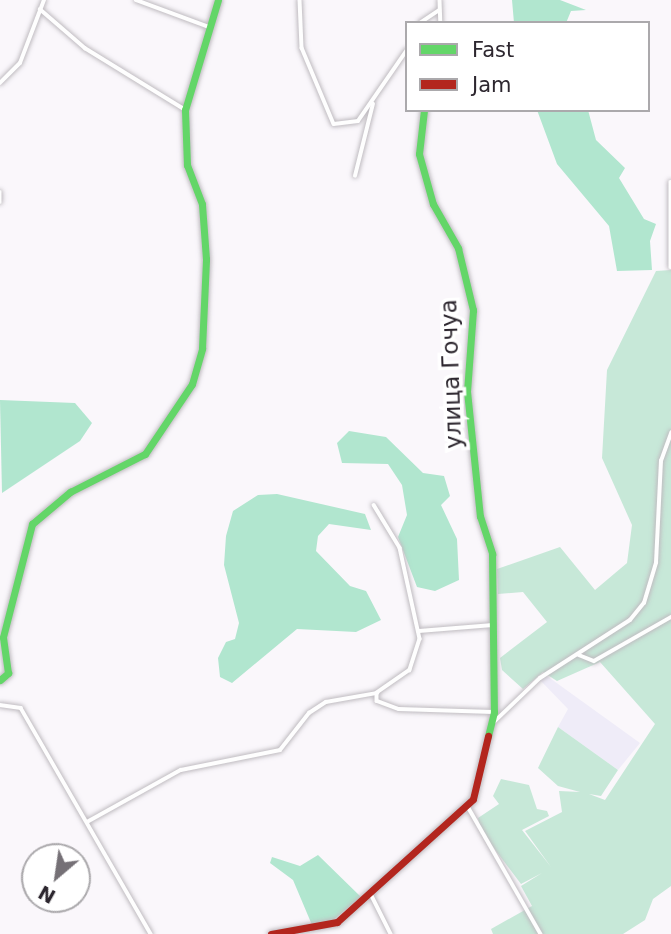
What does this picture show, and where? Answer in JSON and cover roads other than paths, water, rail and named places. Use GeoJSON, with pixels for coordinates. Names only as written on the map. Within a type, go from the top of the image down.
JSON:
{"type":"FeatureCollection","features":[{"type":"Feature","properties":{"kind":"street"},"geometry":{"type":"LineString","coordinates":[[0,83],[20,63],[44,0]]}},
{"type":"Feature","properties":{"kind":"street"},"geometry":{"type":"LineString","coordinates":[[136,0],[209,27]]}},
{"type":"Feature","properties":{"kind":"street"},"geometry":{"type":"LineString","coordinates":[[0,680],[8,673],[4,637],[14,610],[33,524],[70,492],[145,454],[172,424],[192,384],[202,348],[206,259],[202,204],[187,165],[185,110],[218,0]]}},
{"type":"Feature","properties":{"kind":"street"},"geometry":{"type":"LineString","coordinates":[[300,0],[302,48],[328,119],[352,126],[374,101],[405,53]]}},
{"type":"Feature","properties":{"kind":"street"},"geometry":{"type":"LineString","coordinates":[[440,0],[441,21]]}},
{"type":"Feature","properties":{"kind":"street"},"geometry":{"type":"LineString","coordinates":[[40,9],[85,48],[185,110]]}},
{"type":"Feature","properties":{"kind":"street"},"geometry":{"type":"LineString","coordinates":[[423,21],[439,10]]}},
{"type":"Feature","properties":{"kind":"street"},"geometry":{"type":"LineString","coordinates":[[355,176],[374,101]]}},
{"type":"Feature","properties":{"kind":"street","name":"улица Гочуа"},"geometry":{"type":"LineString","coordinates":[[424,112],[419,154],[433,204],[458,248],[473,310],[468,417],[480,516],[492,554],[495,624],[494,712],[478,788],[467,805]]}},
{"type":"Feature","properties":{"kind":"street"},"geometry":{"type":"LineString","coordinates":[[671,182],[671,267]]}},
{"type":"Feature","properties":{"kind":"street"},"geometry":{"type":"LineString","coordinates":[[0,192],[0,202]]}},
{"type":"Feature","properties":{"kind":"street"},"geometry":{"type":"LineString","coordinates":[[489,728],[530,685],[630,620],[650,591],[661,461],[671,433]]}},
{"type":"Feature","properties":{"kind":"street"},"geometry":{"type":"LineString","coordinates":[[87,822],[180,770],[267,748],[280,750],[309,713],[326,702],[377,693],[410,670],[419,631],[400,548],[374,505]]}},
{"type":"Feature","properties":{"kind":"street"},"geometry":{"type":"LineString","coordinates":[[579,655],[594,661],[671,617]]}},
{"type":"Feature","properties":{"kind":"street"},"geometry":{"type":"LineString","coordinates":[[419,631],[495,624]]}},
{"type":"Feature","properties":{"kind":"street"},"geometry":{"type":"LineString","coordinates":[[377,693],[377,701],[390,708],[494,712]]}},
{"type":"Feature","properties":{"kind":"street"},"geometry":{"type":"LineString","coordinates":[[0,705],[21,708],[151,934]]}},
{"type":"Feature","properties":{"kind":"street"},"geometry":{"type":"LineString","coordinates":[[271,934],[327,927],[467,805],[541,934]]}},
{"type":"Feature","properties":{"kind":"street"},"geometry":{"type":"LineString","coordinates":[[370,892],[391,934]]}}]}
